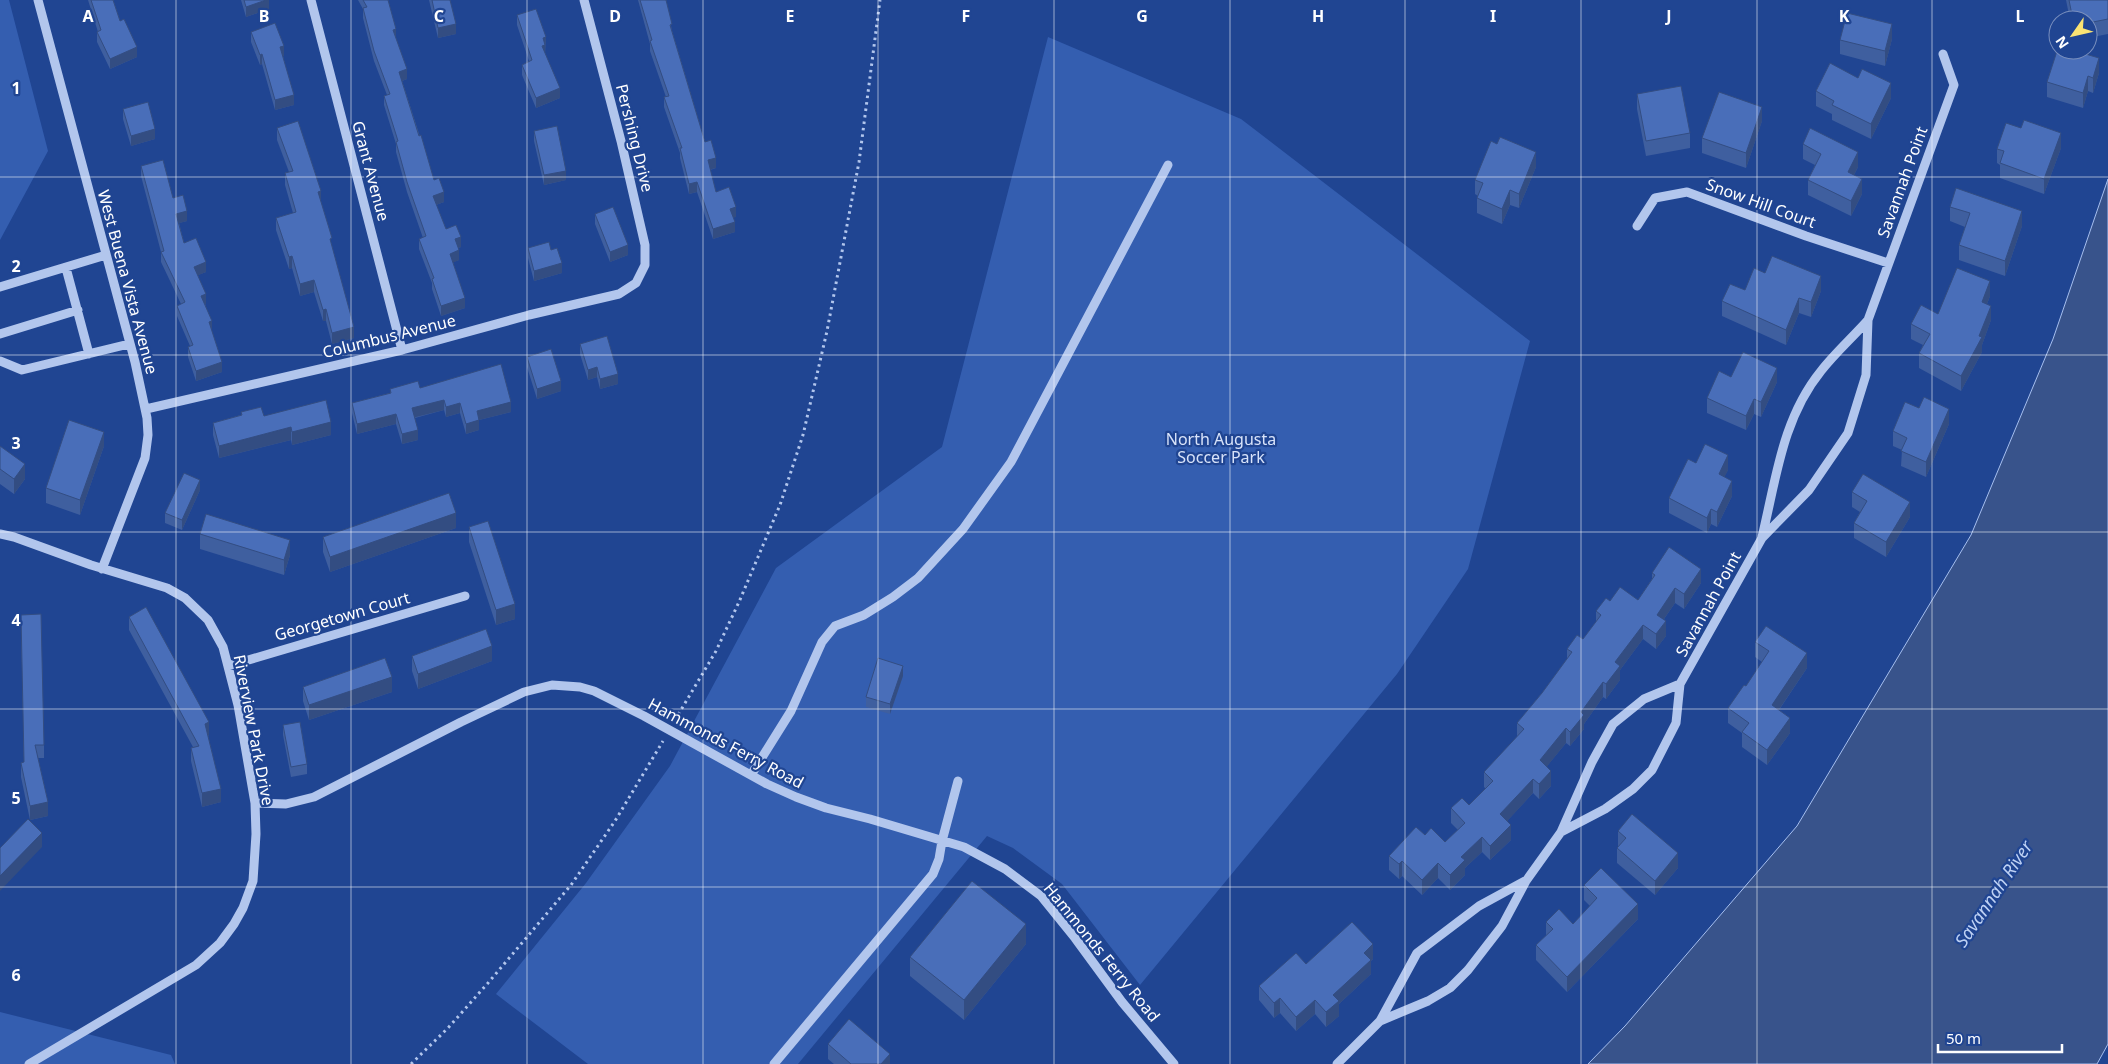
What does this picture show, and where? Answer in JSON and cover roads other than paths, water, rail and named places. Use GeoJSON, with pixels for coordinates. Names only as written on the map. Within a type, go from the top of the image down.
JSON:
{"type":"FeatureCollection","features":[{"type":"Feature","properties":{"kind":"street","name":"West Buena Vista Avenue"},"geometry":{"type":"LineString","coordinates":[[38,0],[146,409],[148,435],[145,458],[102,569]]}},
{"type":"Feature","properties":{"kind":"street","name":"Grant Avenue"},"geometry":{"type":"LineString","coordinates":[[311,0],[402,350]]}},
{"type":"Feature","properties":{"kind":"street","name":"Pershing Drive"},"geometry":{"type":"LineString","coordinates":[[584,0],[621,141],[645,245],[645,265],[636,283]]}},
{"type":"Feature","properties":{"kind":"street","name":"Savannah Point"},"geometry":{"type":"LineString","coordinates":[[1561,832],[1605,809],[1632,789],[1652,770],[1676,723],[1680,684],[1762,538],[1809,490],[1848,433],[1866,375],[1868,320],[1954,85],[1943,54]]}},
{"type":"Feature","properties":{"kind":"street"},"geometry":{"type":"LineString","coordinates":[[751,775],[791,711],[822,642],[835,626],[864,615],[894,597],[918,578],[963,529],[1011,462],[1168,165]]}},
{"type":"Feature","properties":{"kind":"street","name":"Snow Hill Court"},"geometry":{"type":"LineString","coordinates":[[1637,226],[1655,198],[1687,192],[1806,236],[1888,263]]}},
{"type":"Feature","properties":{"kind":"street"},"geometry":{"type":"LineString","coordinates":[[0,287],[106,254]]}},
{"type":"Feature","properties":{"kind":"street"},"geometry":{"type":"LineString","coordinates":[[66,268],[89,354]]}},
{"type":"Feature","properties":{"kind":"street","name":"Columbus Avenue"},"geometry":{"type":"LineString","coordinates":[[146,409],[402,350],[529,315],[619,294],[636,283]]}},
{"type":"Feature","properties":{"kind":"street"},"geometry":{"type":"LineString","coordinates":[[0,334],[78,310]]}},
{"type":"Feature","properties":{"kind":"street","name":"Savannah Point"},"geometry":{"type":"LineString","coordinates":[[1762,538],[1782,448],[1801,402],[1820,372],[1868,320]]}},
{"type":"Feature","properties":{"kind":"street"},"geometry":{"type":"LineString","coordinates":[[0,361],[22,370],[129,344]]}},
{"type":"Feature","properties":{"kind":"street","name":"Riverview Park Drive"},"geometry":{"type":"LineString","coordinates":[[0,534],[14,537],[102,569],[167,588],[185,598],[208,620],[217,633],[228,666],[238,706],[256,803],[253,881],[243,908],[220,943],[196,965],[29,1064]]}},
{"type":"Feature","properties":{"kind":"street","name":"Georgetown Court"},"geometry":{"type":"LineString","coordinates":[[228,666],[465,596]]}},
{"type":"Feature","properties":{"kind":"street","name":"Savannah Point"},"geometry":{"type":"LineString","coordinates":[[1380,1021],[1428,1001],[1450,988],[1502,926],[1526,881],[1561,832],[1592,762],[1613,724],[1644,699],[1680,684]]}},
{"type":"Feature","properties":{"kind":"street","name":"Hammonds Ferry Road"},"geometry":{"type":"LineString","coordinates":[[256,803],[286,804],[314,797],[461,722],[537,687],[566,685],[594,691],[796,797],[826,808],[870,818],[942,841],[985,857],[1025,882],[1041,896],[1075,938],[1122,1002],[1174,1064]]}},
{"type":"Feature","properties":{"kind":"street"},"geometry":{"type":"LineString","coordinates":[[774,1064],[934,874],[958,781]]}},
{"type":"Feature","properties":{"kind":"street","name":"Savannah Point"},"geometry":{"type":"LineString","coordinates":[[1337,1064],[1380,1021],[1416,954],[1479,906],[1526,881]]}},
{"type":"Feature","properties":{"kind":"water","name":"Savannah River"},"geometry":{"type":"Polygon","coordinates":[[[2108,179],[2108,1044],[2097,1064],[1588,1064],[1625,1026],[1797,826],[1971,535],[2053,339],[2108,179]]]}},
{"type":"Feature","properties":{"kind":"park label","name":"North Augusta Soccer Park"},"geometry":{"type":"Point","coordinates":[1221,448]}}]}
